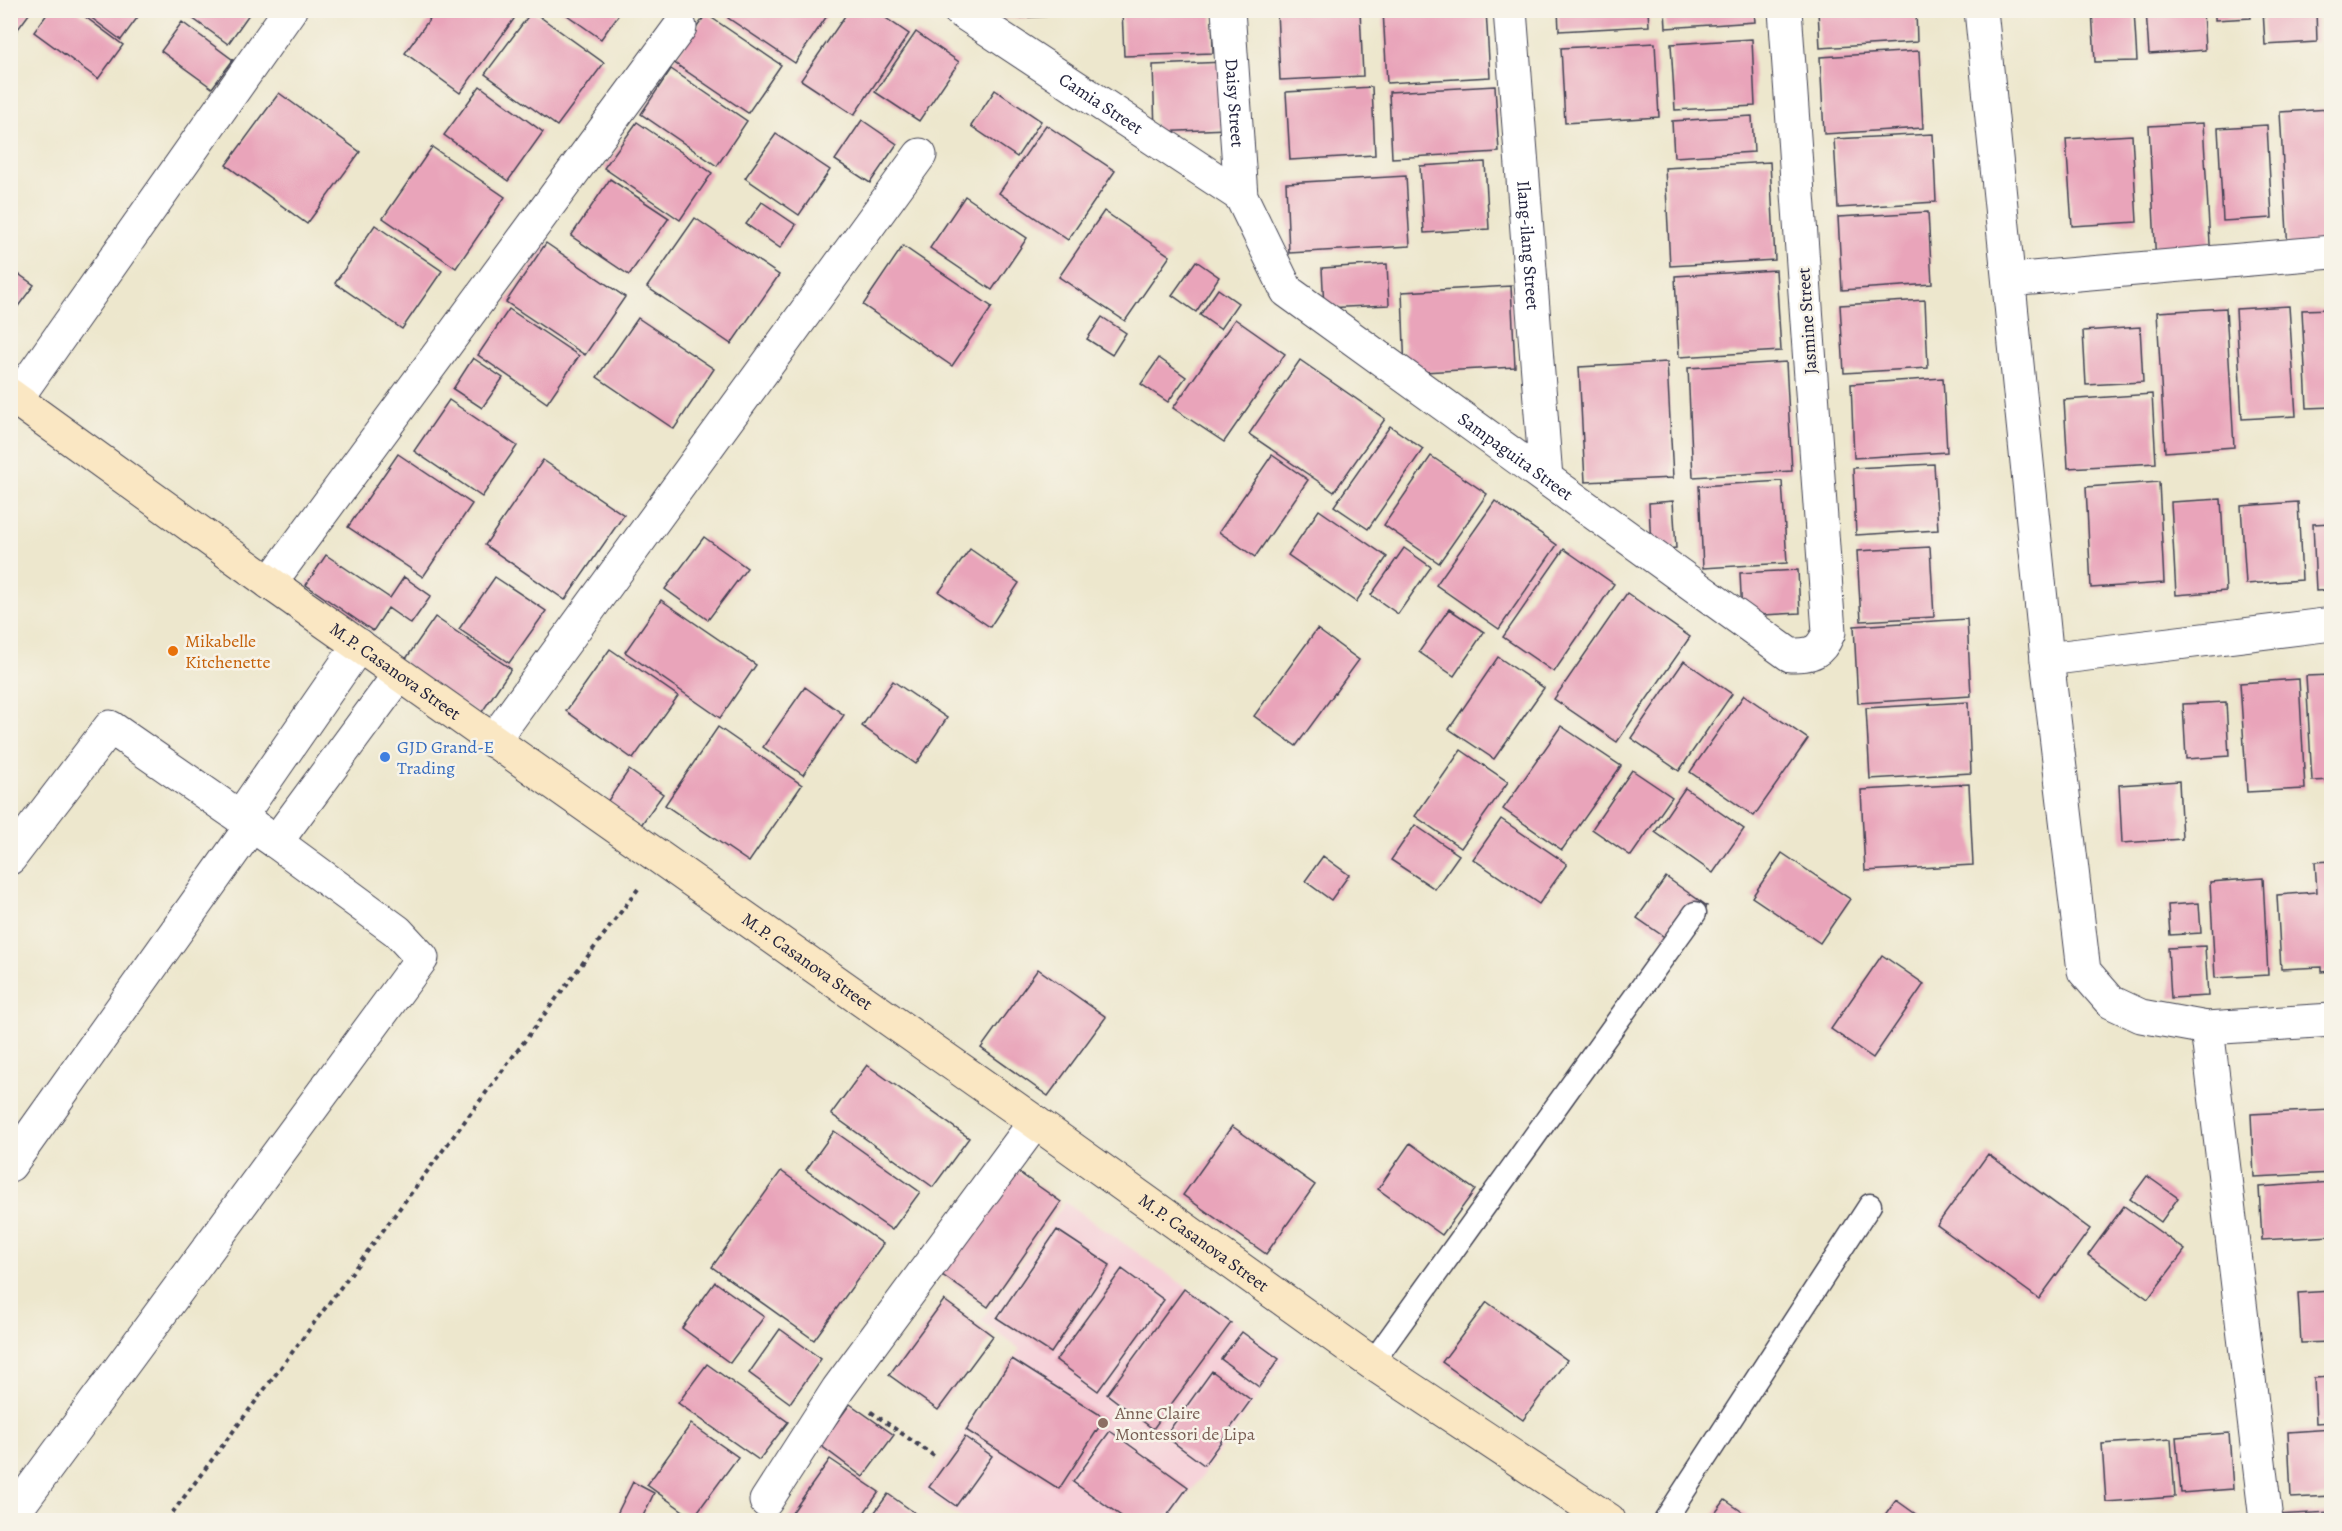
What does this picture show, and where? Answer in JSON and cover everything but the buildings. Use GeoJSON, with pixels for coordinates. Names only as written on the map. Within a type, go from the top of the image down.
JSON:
{"type":"FeatureCollection","features":[{"type":"Feature","properties":{"kind":"street"},"geometry":{"type":"LineString","coordinates":[[13,397],[290,10]]}},
{"type":"Feature","properties":{"kind":"street","name":"Daisy Street"},"geometry":{"type":"LineString","coordinates":[[1228,10],[1241,196]]}},
{"type":"Feature","properties":{"kind":"street","name":"Ilang-ilang Street"},"geometry":{"type":"LineString","coordinates":[[1510,10],[1546,478]]}},
{"type":"Feature","properties":{"kind":"street","name":"Jasmine Street"},"geometry":{"type":"LineString","coordinates":[[1785,10],[1829,632]]}},
{"type":"Feature","properties":{"kind":"street"},"geometry":{"type":"LineString","coordinates":[[1981,10],[2047,659],[2084,971],[2110,1002],[2141,1016],[2207,1028],[2331,1020]]}},
{"type":"Feature","properties":{"kind":"street","name":"Camia Street"},"geometry":{"type":"LineString","coordinates":[[960,11],[1241,196]]}},
{"type":"Feature","properties":{"kind":"street"},"geometry":{"type":"LineString","coordinates":[[270,583],[680,27]]}},
{"type":"Feature","properties":{"kind":"street"},"geometry":{"type":"LineString","coordinates":[[493,741],[920,155]]}},
{"type":"Feature","properties":{"kind":"street","name":"Sampaguita Street"},"geometry":{"type":"LineString","coordinates":[[1241,196],[1287,291],[1790,655],[1809,655],[1823,646],[1829,632]]}},
{"type":"Feature","properties":{"kind":"street"},"geometry":{"type":"LineString","coordinates":[[2009,280],[2331,252]]}},
{"type":"Feature","properties":{"kind":"street","name":"M.P. Casanova Street"},"geometry":{"type":"LineString","coordinates":[[13,397],[399,675],[1035,1122],[1372,1363],[1609,1521]]}},
{"type":"Feature","properties":{"kind":"street"},"geometry":{"type":"LineString","coordinates":[[2047,659],[2331,624]]}},
{"type":"Feature","properties":{"kind":"street"},"geometry":{"type":"LineString","coordinates":[[10,1165],[256,828],[359,645]]}},
{"type":"Feature","properties":{"kind":"street"},"geometry":{"type":"LineString","coordinates":[[256,828],[399,675]]}},
{"type":"Feature","properties":{"kind":"street"},"geometry":{"type":"LineString","coordinates":[[10,858],[110,727],[256,828],[397,932],[422,958],[10,1518]]}},
{"type":"Feature","properties":{"kind":"street"},"geometry":{"type":"LineString","coordinates":[[2207,1028],[2266,1521]]}},
{"type":"Feature","properties":{"kind":"street"},"geometry":{"type":"LineString","coordinates":[[766,1501],[838,1389],[1035,1122]]}},
{"type":"Feature","properties":{"kind":"lane"},"geometry":{"type":"LineString","coordinates":[[1372,1363],[1695,913]]}},
{"type":"Feature","properties":{"kind":"lane"},"geometry":{"type":"LineString","coordinates":[[1665,1521],[1870,1205]]}},
{"type":"Feature","properties":{"kind":"path"},"geometry":{"type":"LineString","coordinates":[[167,1521],[661,858]]}},
{"type":"Feature","properties":{"kind":"path"},"geometry":{"type":"LineString","coordinates":[[838,1389],[934,1456]]}},
{"type":"Feature","properties":{"kind":"shaded area","name":"Anne Claire Montessori de Lipa"},"geometry":{"type":"Polygon","coordinates":[[[1065,1202],[1286,1357],[1171,1520],[964,1520],[921,1490],[1020,1349],[981,1321],[1065,1202]]]}},
{"type":"Feature","properties":{"kind":"place","name":"Mikabelle Kitchenette"},"geometry":{"type":"Point","coordinates":[173,651]}},
{"type":"Feature","properties":{"kind":"place","name":"GJD Grand-E Trading"},"geometry":{"type":"Point","coordinates":[385,757]}},
{"type":"Feature","properties":{"kind":"place","name":"Anne Claire Montessori de Lipa"},"geometry":{"type":"Point","coordinates":[1103,1423]}}]}
